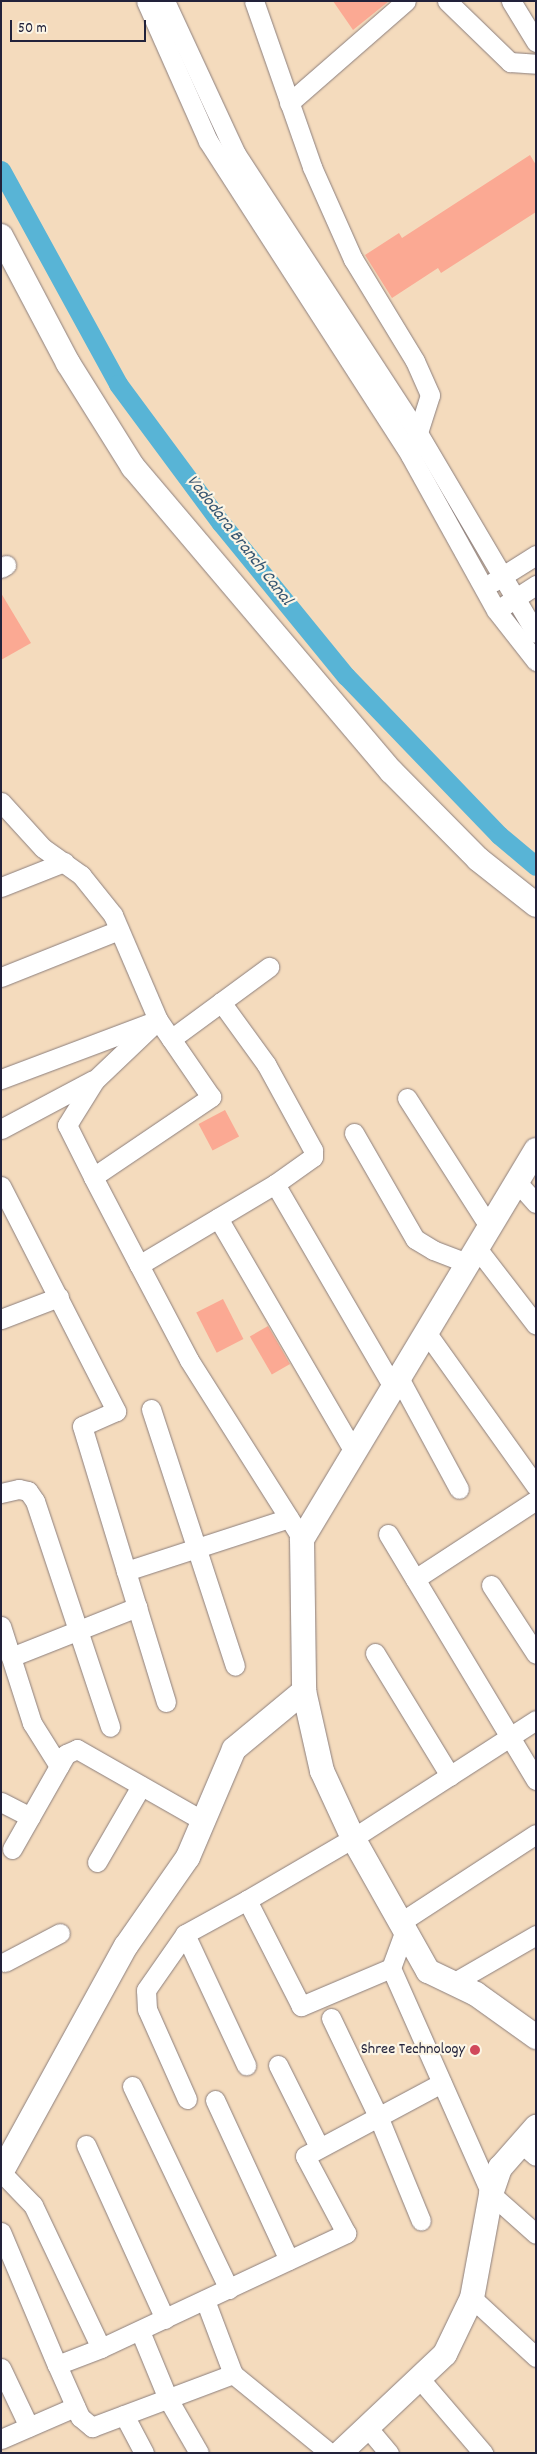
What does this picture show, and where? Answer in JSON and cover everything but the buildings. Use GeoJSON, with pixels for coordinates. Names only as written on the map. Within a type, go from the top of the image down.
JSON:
{"type":"FeatureCollection","features":[{"type":"Feature","properties":{"kind":"street"},"geometry":{"type":"LineString","coordinates":[[146,1],[208,141],[410,455],[496,610],[536,661]]}},
{"type":"Feature","properties":{"kind":"street"},"geometry":{"type":"LineString","coordinates":[[166,1],[236,154],[418,433],[536,633]]}},
{"type":"Feature","properties":{"kind":"street"},"geometry":{"type":"LineString","coordinates":[[254,1],[312,167],[354,259],[415,361],[430,396],[410,455]]}},
{"type":"Feature","properties":{"kind":"street"},"geometry":{"type":"LineString","coordinates":[[289,103],[406,1]]}},
{"type":"Feature","properties":{"kind":"street"},"geometry":{"type":"LineString","coordinates":[[447,1],[510,62],[536,64]]}},
{"type":"Feature","properties":{"kind":"street"},"geometry":{"type":"LineString","coordinates":[[511,1],[536,42]]}},
{"type":"Feature","properties":{"kind":"street"},"geometry":{"type":"LineString","coordinates":[[1,236],[68,363],[133,467],[391,771],[465,846],[536,905]]}},
{"type":"Feature","properties":{"kind":"street"},"geometry":{"type":"LineString","coordinates":[[483,588],[536,555]]}},
{"type":"Feature","properties":{"kind":"street"},"geometry":{"type":"LineString","coordinates":[[496,610],[515,600],[536,585]]}},
{"type":"Feature","properties":{"kind":"street"},"geometry":{"type":"LineString","coordinates":[[1,802],[43,848],[81,874],[113,914],[158,1020],[211,1097],[93,1177]]}},
{"type":"Feature","properties":{"kind":"street"},"geometry":{"type":"LineString","coordinates":[[1,887],[64,862]]}},
{"type":"Feature","properties":{"kind":"street"},"geometry":{"type":"LineString","coordinates":[[1,977],[119,930]]}},
{"type":"Feature","properties":{"kind":"street"},"geometry":{"type":"LineString","coordinates":[[171,1039],[269,967]]}},
{"type":"Feature","properties":{"kind":"street"},"geometry":{"type":"LineString","coordinates":[[140,1265],[275,1184],[313,1157],[313,1150],[266,1064],[221,1002]]}},
{"type":"Feature","properties":{"kind":"street"},"geometry":{"type":"LineString","coordinates":[[1,1079],[158,1020]]}},
{"type":"Feature","properties":{"kind":"street"},"geometry":{"type":"LineString","coordinates":[[158,1020],[95,1080],[66,1125],[188,1360],[302,1539],[304,1691],[322,1771],[353,1838],[428,1971],[476,1994],[536,2037]]}},
{"type":"Feature","properties":{"kind":"street"},"geometry":{"type":"LineString","coordinates":[[1,1129],[95,1080]]}},
{"type":"Feature","properties":{"kind":"street"},"geometry":{"type":"LineString","coordinates":[[406,1098],[489,1226]]}},
{"type":"Feature","properties":{"kind":"street"},"geometry":{"type":"LineString","coordinates":[[354,1133],[415,1238],[433,1250],[472,1255],[536,1325]]}},
{"type":"Feature","properties":{"kind":"street"},"geometry":{"type":"LineString","coordinates":[[302,1539],[516,1180],[536,1150]]}},
{"type":"Feature","properties":{"kind":"street"},"geometry":{"type":"LineString","coordinates":[[516,1180],[536,1203]]}},
{"type":"Feature","properties":{"kind":"street"},"geometry":{"type":"LineString","coordinates":[[275,1184],[459,1489]]}},
{"type":"Feature","properties":{"kind":"street"},"geometry":{"type":"LineString","coordinates":[[1,1186],[116,1411],[82,1426],[166,1702]]}},
{"type":"Feature","properties":{"kind":"street"},"geometry":{"type":"LineString","coordinates":[[218,1218],[354,1452]]}},
{"type":"Feature","properties":{"kind":"street"},"geometry":{"type":"LineString","coordinates":[[1,1319],[58,1297]]}},
{"type":"Feature","properties":{"kind":"street"},"geometry":{"type":"LineString","coordinates":[[426,1332],[536,1486]]}},
{"type":"Feature","properties":{"kind":"street"},"geometry":{"type":"LineString","coordinates":[[151,1409],[235,1666]]}},
{"type":"Feature","properties":{"kind":"street"},"geometry":{"type":"LineString","coordinates":[[1,1493],[19,1489],[28,1491],[35,1501],[110,1727]]}},
{"type":"Feature","properties":{"kind":"street"},"geometry":{"type":"LineString","coordinates":[[415,1579],[536,1500]]}},
{"type":"Feature","properties":{"kind":"street"},"geometry":{"type":"LineString","coordinates":[[126,1571],[289,1518]]}},
{"type":"Feature","properties":{"kind":"street"},"geometry":{"type":"LineString","coordinates":[[388,1534],[536,1780]]}},
{"type":"Feature","properties":{"kind":"street"},"geometry":{"type":"LineString","coordinates":[[491,1584],[536,1654]]}},
{"type":"Feature","properties":{"kind":"street"},"geometry":{"type":"LineString","coordinates":[[11,1656],[137,1607]]}},
{"type":"Feature","properties":{"kind":"street"},"geometry":{"type":"LineString","coordinates":[[1,1626],[32,1724],[59,1766]]}},
{"type":"Feature","properties":{"kind":"street"},"geometry":{"type":"LineString","coordinates":[[375,1653],[450,1776]]}},
{"type":"Feature","properties":{"kind":"street"},"geometry":{"type":"LineString","coordinates":[[102,2348],[33,2205],[1,2173],[126,1946],[188,1857],[234,1749],[304,1691]]}},
{"type":"Feature","properties":{"kind":"street"},"geometry":{"type":"LineString","coordinates":[[187,2099],[145,1998],[150,1981],[185,1934],[248,1900],[353,1838],[536,1720]]}},
{"type":"Feature","properties":{"kind":"street"},"geometry":{"type":"LineString","coordinates":[[12,1849],[66,1754],[77,1748],[203,1821]]}},
{"type":"Feature","properties":{"kind":"street"},"geometry":{"type":"LineString","coordinates":[[97,1862],[141,1786]]}},
{"type":"Feature","properties":{"kind":"street"},"geometry":{"type":"LineString","coordinates":[[1,1802],[30,1817]]}},
{"type":"Feature","properties":{"kind":"street"},"geometry":{"type":"LineString","coordinates":[[536,1834],[403,1926],[391,1968],[491,2194],[536,2234]]}},
{"type":"Feature","properties":{"kind":"street"},"geometry":{"type":"LineString","coordinates":[[248,1900],[301,2006],[391,1968]]}},
{"type":"Feature","properties":{"kind":"street"},"geometry":{"type":"LineString","coordinates":[[2,1960],[60,1933]]}},
{"type":"Feature","properties":{"kind":"street"},"geometry":{"type":"LineString","coordinates":[[185,1934],[246,2065]]}},
{"type":"Feature","properties":{"kind":"street"},"geometry":{"type":"LineString","coordinates":[[453,1983],[536,1935]]}},
{"type":"Feature","properties":{"kind":"street"},"geometry":{"type":"LineString","coordinates":[[331,2018],[378,2116],[421,2221]]}},
{"type":"Feature","properties":{"kind":"street"},"geometry":{"type":"LineString","coordinates":[[278,2065],[319,2147]]}},
{"type":"Feature","properties":{"kind":"street"},"geometry":{"type":"LineString","coordinates":[[57,2365],[140,2331],[346,2233],[305,2156],[442,2083]]}},
{"type":"Feature","properties":{"kind":"street"},"geometry":{"type":"LineString","coordinates":[[132,2086],[229,2289]]}},
{"type":"Feature","properties":{"kind":"street"},"geometry":{"type":"LineString","coordinates":[[215,2100],[289,2260]]}},
{"type":"Feature","properties":{"kind":"street"},"geometry":{"type":"LineString","coordinates":[[340,2453],[445,2354],[472,2298],[491,2194],[500,2168],[531,2142]]}},
{"type":"Feature","properties":{"kind":"street"},"geometry":{"type":"LineString","coordinates":[[86,2145],[165,2319]]}},
{"type":"Feature","properties":{"kind":"street"},"geometry":{"type":"LineString","coordinates":[[1,2232],[75,2407],[86,2424],[92,2427],[233,2374]]}},
{"type":"Feature","properties":{"kind":"street"},"geometry":{"type":"LineString","coordinates":[[472,2298],[536,2358]]}},
{"type":"Feature","properties":{"kind":"street"},"geometry":{"type":"LineString","coordinates":[[205,2300],[233,2374],[330,2453]]}},
{"type":"Feature","properties":{"kind":"street"},"geometry":{"type":"LineString","coordinates":[[140,2331],[168,2399],[199,2453]]}},
{"type":"Feature","properties":{"kind":"street"},"geometry":{"type":"LineString","coordinates":[[1,2368],[29,2427]]}},
{"type":"Feature","properties":{"kind":"street"},"geometry":{"type":"LineString","coordinates":[[419,2378],[483,2453]]}},
{"type":"Feature","properties":{"kind":"street"},"geometry":{"type":"LineString","coordinates":[[1,2439],[75,2407]]}},
{"type":"Feature","properties":{"kind":"street"},"geometry":{"type":"LineString","coordinates":[[124,2415],[144,2453]]}},
{"type":"Feature","properties":{"kind":"street"},"geometry":{"type":"LineString","coordinates":[[367,2428],[389,2453]]}},
{"type":"Feature","properties":{"kind":"waterway","name":"Vadodara Branch Canal"},"geometry":{"type":"LineString","coordinates":[[1,170],[118,384],[221,523],[346,676],[499,835],[536,866]]}},
{"type":"Feature","properties":{"kind":"place","name":"Shree Technology"},"geometry":{"type":"Point","coordinates":[475,2050]}}]}
